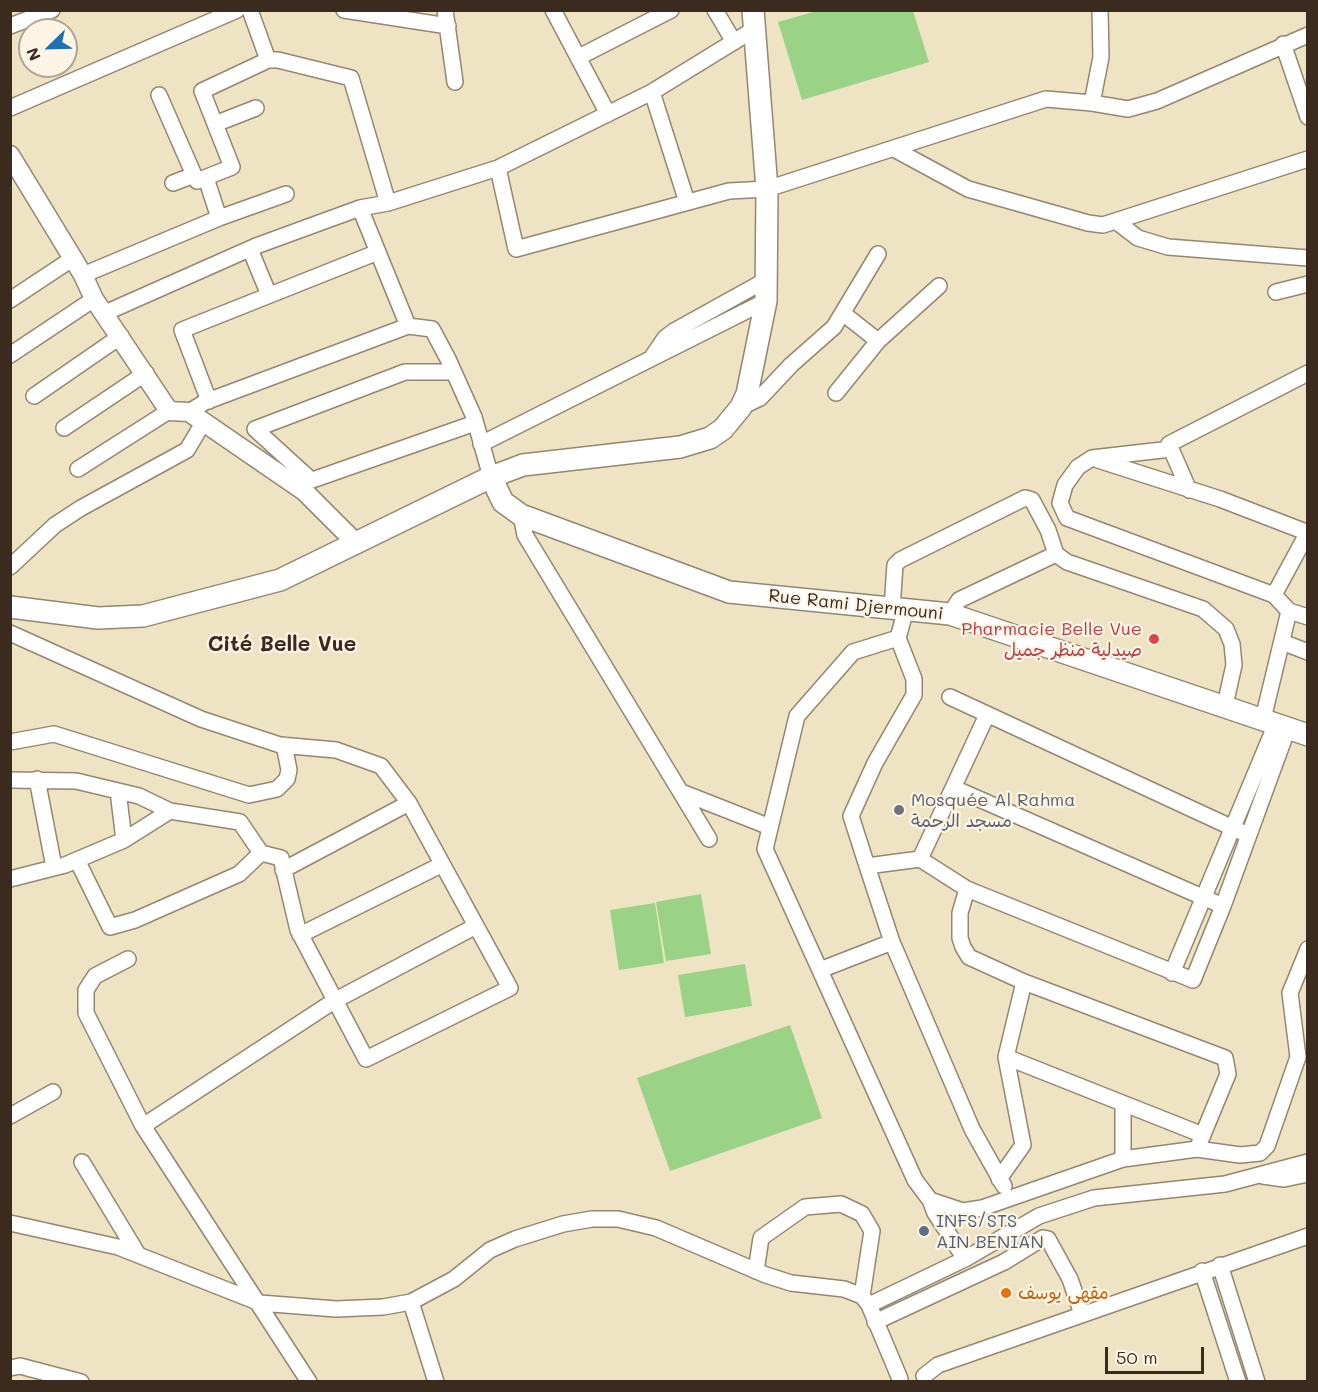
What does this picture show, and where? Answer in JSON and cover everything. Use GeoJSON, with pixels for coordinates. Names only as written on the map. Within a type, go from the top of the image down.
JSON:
{"type":"FeatureCollection","features":[{"type":"Feature","properties":{"kind":"main road"},"geometry":{"type":"LineString","coordinates":[[10,607],[98,618],[143,616],[280,580],[491,477],[523,465],[696,444],[723,429],[741,407],[747,394],[766,301],[767,189],[753,20]]}},
{"type":"Feature","properties":{"kind":"main road","name":"Rue Rami Djermouni"},"geometry":{"type":"LineString","coordinates":[[491,477],[503,502],[521,515],[729,592],[950,614],[1284,726]]}},
{"type":"Feature","properties":{"kind":"street"},"geometry":{"type":"LineString","coordinates":[[10,26],[52,10]]}},
{"type":"Feature","properties":{"kind":"street"},"geometry":{"type":"LineString","coordinates":[[10,108],[237,10]]}},
{"type":"Feature","properties":{"kind":"street"},"geometry":{"type":"LineString","coordinates":[[250,10],[268,60]]}},
{"type":"Feature","properties":{"kind":"street"},"geometry":{"type":"LineString","coordinates":[[344,10],[448,26]]}},
{"type":"Feature","properties":{"kind":"street"},"geometry":{"type":"LineString","coordinates":[[445,10],[455,82]]}},
{"type":"Feature","properties":{"kind":"street"},"geometry":{"type":"LineString","coordinates":[[553,10],[608,114]]}},
{"type":"Feature","properties":{"kind":"street"},"geometry":{"type":"LineString","coordinates":[[579,57],[645,16],[671,10]]}},
{"type":"Feature","properties":{"kind":"street"},"geometry":{"type":"LineString","coordinates":[[715,10],[734,42]]}},
{"type":"Feature","properties":{"kind":"street"},"geometry":{"type":"LineString","coordinates":[[1092,102],[1101,57],[1100,10]]}},
{"type":"Feature","properties":{"kind":"street"},"geometry":{"type":"LineString","coordinates":[[10,355],[99,306],[360,208],[388,203],[498,168],[652,92],[734,42],[753,20]]}},
{"type":"Feature","properties":{"kind":"street"},"geometry":{"type":"LineString","coordinates":[[498,168],[516,249],[729,191],[767,189],[1046,99],[1092,102],[1128,109],[1157,101],[1308,35]]}},
{"type":"Feature","properties":{"kind":"street"},"geometry":{"type":"LineString","coordinates":[[1283,44],[1308,117]]}},
{"type":"Feature","properties":{"kind":"street"},"geometry":{"type":"LineString","coordinates":[[173,183],[232,167],[202,91],[268,60],[278,60],[351,78],[388,203]]}},
{"type":"Feature","properties":{"kind":"street"},"geometry":{"type":"LineString","coordinates":[[652,92],[687,202]]}},
{"type":"Feature","properties":{"kind":"street"},"geometry":{"type":"LineString","coordinates":[[159,95],[219,218]]}},
{"type":"Feature","properties":{"kind":"street"},"geometry":{"type":"LineString","coordinates":[[215,124],[256,108]]}},
{"type":"Feature","properties":{"kind":"street"},"geometry":{"type":"LineString","coordinates":[[894,148],[968,189],[1088,223],[1117,222],[1132,213],[1308,159]]}},
{"type":"Feature","properties":{"kind":"street"},"geometry":{"type":"LineString","coordinates":[[11,156],[83,274],[99,306],[146,373],[169,411]]}},
{"type":"Feature","properties":{"kind":"street"},"geometry":{"type":"LineString","coordinates":[[83,274],[219,218],[286,194]]}},
{"type":"Feature","properties":{"kind":"street"},"geometry":{"type":"LineString","coordinates":[[360,208],[408,326]]}},
{"type":"Feature","properties":{"kind":"street"},"geometry":{"type":"LineString","coordinates":[[1117,222],[1138,238],[1168,247],[1308,258]]}},
{"type":"Feature","properties":{"kind":"street"},"geometry":{"type":"LineString","coordinates":[[250,249],[269,295]]}},
{"type":"Feature","properties":{"kind":"street"},"geometry":{"type":"LineString","coordinates":[[209,401],[182,330],[378,252]]}},
{"type":"Feature","properties":{"kind":"street"},"geometry":{"type":"LineString","coordinates":[[741,407],[760,398],[844,314],[878,254]]}},
{"type":"Feature","properties":{"kind":"street"},"geometry":{"type":"LineString","coordinates":[[10,300],[72,259]]}},
{"type":"Feature","properties":{"kind":"street"},"geometry":{"type":"LineString","coordinates":[[650,359],[665,338],[674,331],[766,280]]}},
{"type":"Feature","properties":{"kind":"street"},"geometry":{"type":"LineString","coordinates":[[1276,292],[1308,284]]}},
{"type":"Feature","properties":{"kind":"street"},"geometry":{"type":"LineString","coordinates":[[836,393],[878,340],[939,286]]}},
{"type":"Feature","properties":{"kind":"street"},"geometry":{"type":"LineString","coordinates":[[482,444],[766,301]]}},
{"type":"Feature","properties":{"kind":"street"},"geometry":{"type":"LineString","coordinates":[[844,314],[878,340]]}},
{"type":"Feature","properties":{"kind":"street"},"geometry":{"type":"LineString","coordinates":[[10,567],[56,525],[81,508],[187,450],[196,417],[209,401],[408,326],[432,329],[476,423],[491,477]]}},
{"type":"Feature","properties":{"kind":"street"},"geometry":{"type":"LineString","coordinates":[[34,396],[121,336]]}},
{"type":"Feature","properties":{"kind":"street"},"geometry":{"type":"LineString","coordinates":[[357,544],[255,429],[405,372],[454,372]]}},
{"type":"Feature","properties":{"kind":"street"},"geometry":{"type":"LineString","coordinates":[[64,428],[146,373]]}},
{"type":"Feature","properties":{"kind":"street"},"geometry":{"type":"LineString","coordinates":[[1189,490],[1169,444],[1308,373]]}},
{"type":"Feature","properties":{"kind":"street"},"geometry":{"type":"LineString","coordinates":[[78,469],[169,411],[196,417],[303,483]]}},
{"type":"Feature","properties":{"kind":"street"},"geometry":{"type":"LineString","coordinates":[[303,483],[476,423]]}},
{"type":"Feature","properties":{"kind":"street"},"geometry":{"type":"LineString","coordinates":[[1172,449],[1092,458],[1078,467],[1065,485],[1060,503],[1067,518],[1274,595],[1290,611],[1308,618]]}},
{"type":"Feature","properties":{"kind":"street"},"geometry":{"type":"LineString","coordinates":[[1092,458],[1307,532],[1274,595]]}},
{"type":"Feature","properties":{"kind":"street"},"geometry":{"type":"LineString","coordinates":[[1011,1197],[972,1129],[892,942],[851,816],[875,763],[914,696],[914,679],[898,638],[899,609],[894,573],[900,560],[1025,498],[1032,500],[1048,530],[1056,554],[1067,562],[1203,609],[1226,628],[1232,644],[1234,665],[1225,705]]}},
{"type":"Feature","properties":{"kind":"street"},"geometry":{"type":"LineString","coordinates":[[521,515],[525,535],[709,839]]}},
{"type":"Feature","properties":{"kind":"street"},"geometry":{"type":"LineString","coordinates":[[950,614],[959,600],[1056,554]]}},
{"type":"Feature","properties":{"kind":"street"},"geometry":{"type":"LineString","coordinates":[[867,866],[920,860],[967,889],[1193,980],[1223,906],[1284,726],[1282,642],[1290,611]]}},
{"type":"Feature","properties":{"kind":"street"},"geometry":{"type":"LineString","coordinates":[[10,633],[201,719],[284,745],[336,750],[381,766],[409,803],[474,927],[510,988],[366,1059],[300,935],[281,858],[261,853],[240,822],[170,811],[139,796],[76,781],[10,780]]}},
{"type":"Feature","properties":{"kind":"street"},"geometry":{"type":"LineString","coordinates":[[898,638],[853,652],[797,716],[765,849],[915,1180],[930,1200],[935,1213],[965,1259]]}},
{"type":"Feature","properties":{"kind":"street"},"geometry":{"type":"LineString","coordinates":[[1282,642],[1308,652]]}},
{"type":"Feature","properties":{"kind":"street"},"geometry":{"type":"LineString","coordinates":[[950,697],[1248,835]]}},
{"type":"Feature","properties":{"kind":"street"},"geometry":{"type":"LineString","coordinates":[[920,860],[987,715]]}},
{"type":"Feature","properties":{"kind":"street"},"geometry":{"type":"LineString","coordinates":[[1172,973],[1232,828],[1284,726]]}},
{"type":"Feature","properties":{"kind":"street"},"geometry":{"type":"LineString","coordinates":[[10,742],[54,734],[249,795],[277,789],[287,779],[289,770],[284,745]]}},
{"type":"Feature","properties":{"kind":"street"},"geometry":{"type":"LineString","coordinates":[[37,779],[54,867]]}},
{"type":"Feature","properties":{"kind":"street"},"geometry":{"type":"LineString","coordinates":[[954,788],[1223,906]]}},
{"type":"Feature","properties":{"kind":"street"},"geometry":{"type":"LineString","coordinates":[[118,791],[124,840]]}},
{"type":"Feature","properties":{"kind":"street"},"geometry":{"type":"LineString","coordinates":[[681,792],[770,827]]}},
{"type":"Feature","properties":{"kind":"street"},"geometry":{"type":"LineString","coordinates":[[284,870],[409,803]]}},
{"type":"Feature","properties":{"kind":"street"},"geometry":{"type":"LineString","coordinates":[[10,879],[76,860],[124,840],[170,811]]}},
{"type":"Feature","properties":{"kind":"street"},"geometry":{"type":"LineString","coordinates":[[76,860],[110,927],[135,920],[239,874],[261,853]]}},
{"type":"Feature","properties":{"kind":"street"},"geometry":{"type":"LineString","coordinates":[[300,935],[441,865]]}},
{"type":"Feature","properties":{"kind":"street"},"geometry":{"type":"LineString","coordinates":[[967,889],[960,913],[960,938],[969,957],[1024,982],[1225,1058],[1228,1074],[1200,1142]]}},
{"type":"Feature","properties":{"kind":"street"},"geometry":{"type":"LineString","coordinates":[[143,1126],[334,1000],[474,927]]}},
{"type":"Feature","properties":{"kind":"street"},"geometry":{"type":"LineString","coordinates":[[820,970],[892,942]]}},
{"type":"Feature","properties":{"kind":"street"},"geometry":{"type":"LineString","coordinates":[[1006,1057],[1123,1104],[1200,1142],[1240,1155],[1260,1153],[1267,1146],[1298,1057],[1290,993],[1308,949]]}},
{"type":"Feature","properties":{"kind":"street"},"geometry":{"type":"LineString","coordinates":[[128,959],[95,976],[86,990],[86,1013],[143,1126],[261,1303],[309,1382]]}},
{"type":"Feature","properties":{"kind":"street"},"geometry":{"type":"LineString","coordinates":[[999,1179],[1023,1145],[1006,1057],[1024,982]]}},
{"type":"Feature","properties":{"kind":"street"},"geometry":{"type":"LineString","coordinates":[[10,1116],[53,1092]]}},
{"type":"Feature","properties":{"kind":"street"},"geometry":{"type":"LineString","coordinates":[[1123,1104],[1123,1159]]}},
{"type":"Feature","properties":{"kind":"street"},"geometry":{"type":"LineString","coordinates":[[930,1200],[963,1211],[982,1208],[1123,1159],[1200,1142]]}},
{"type":"Feature","properties":{"kind":"street"},"geometry":{"type":"LineString","coordinates":[[82,1162],[137,1253]]}},
{"type":"Feature","properties":{"kind":"street"},"geometry":{"type":"LineString","coordinates":[[866,1301],[965,1259],[1039,1216],[1094,1198],[1225,1184],[1308,1162]]}},
{"type":"Feature","properties":{"kind":"street"},"geometry":{"type":"LineString","coordinates":[[1259,1175],[1284,1179],[1308,1174]]}},
{"type":"Feature","properties":{"kind":"street"},"geometry":{"type":"LineString","coordinates":[[756,1270],[761,1238],[805,1207],[841,1203],[862,1214],[872,1231],[866,1301],[899,1380],[907,1374],[928,1379],[938,1365],[1202,1271],[1308,1236]]}},
{"type":"Feature","properties":{"kind":"street"},"geometry":{"type":"LineString","coordinates":[[10,1223],[137,1253],[261,1303],[336,1309],[383,1307],[411,1302],[454,1279],[490,1250],[537,1231],[592,1219],[618,1219],[656,1228],[791,1283],[844,1289],[866,1301]]}},
{"type":"Feature","properties":{"kind":"street"},"geometry":{"type":"LineString","coordinates":[[875,1322],[1004,1262],[1043,1238],[1048,1239],[1070,1280],[1082,1314]]}},
{"type":"Feature","properties":{"kind":"street"},"geometry":{"type":"LineString","coordinates":[[1220,1265],[1257,1382]]}},
{"type":"Feature","properties":{"kind":"street"},"geometry":{"type":"LineString","coordinates":[[1202,1271],[1238,1382]]}},
{"type":"Feature","properties":{"kind":"street"},"geometry":{"type":"LineString","coordinates":[[411,1302],[436,1382]]}},
{"type":"Feature","properties":{"kind":"street"},"geometry":{"type":"LineString","coordinates":[[10,1368],[20,1366],[81,1382]]}},
{"type":"Feature","properties":{"kind":"street"},"geometry":{"type":"LineString","coordinates":[[1249,1382],[1252,1366]]}},
{"type":"Feature","properties":{"kind":"green space"},"geometry":{"type":"Polygon","coordinates":[[[817,11],[913,11],[929,62],[802,100],[778,22],[817,11]]]}},
{"type":"Feature","properties":{"kind":"green space"},"geometry":{"type":"Polygon","coordinates":[[[701,894],[711,954],[666,961],[656,902],[701,894]]]}},
{"type":"Feature","properties":{"kind":"green space"},"geometry":{"type":"Polygon","coordinates":[[[655,903],[664,963],[619,970],[610,910],[655,903]]]}},
{"type":"Feature","properties":{"kind":"green space"},"geometry":{"type":"Polygon","coordinates":[[[745,964],[752,1006],[685,1017],[678,975],[745,964]]]}},
{"type":"Feature","properties":{"kind":"green space"},"geometry":{"type":"Polygon","coordinates":[[[790,1025],[822,1118],[670,1171],[637,1078],[790,1025]]]}},
{"type":"Feature","properties":{"kind":"place","name":"Pharmacie Belle Vue صيدلية منظر جميل"},"geometry":{"type":"Point","coordinates":[1154,639]}},
{"type":"Feature","properties":{"kind":"place","name":"Mosquée Al Rahma مسجد الرحمة"},"geometry":{"type":"Point","coordinates":[899,810]}},
{"type":"Feature","properties":{"kind":"place","name":"INFS/STS AIN BENIAN"},"geometry":{"type":"Point","coordinates":[924,1231]}},
{"type":"Feature","properties":{"kind":"place","name":"مقهى يوسف"},"geometry":{"type":"Point","coordinates":[1006,1293]}},
{"type":"Feature","properties":{"kind":"district","name":"Cité Belle Vue"},"geometry":{"type":"Point","coordinates":[282,645]}}]}
